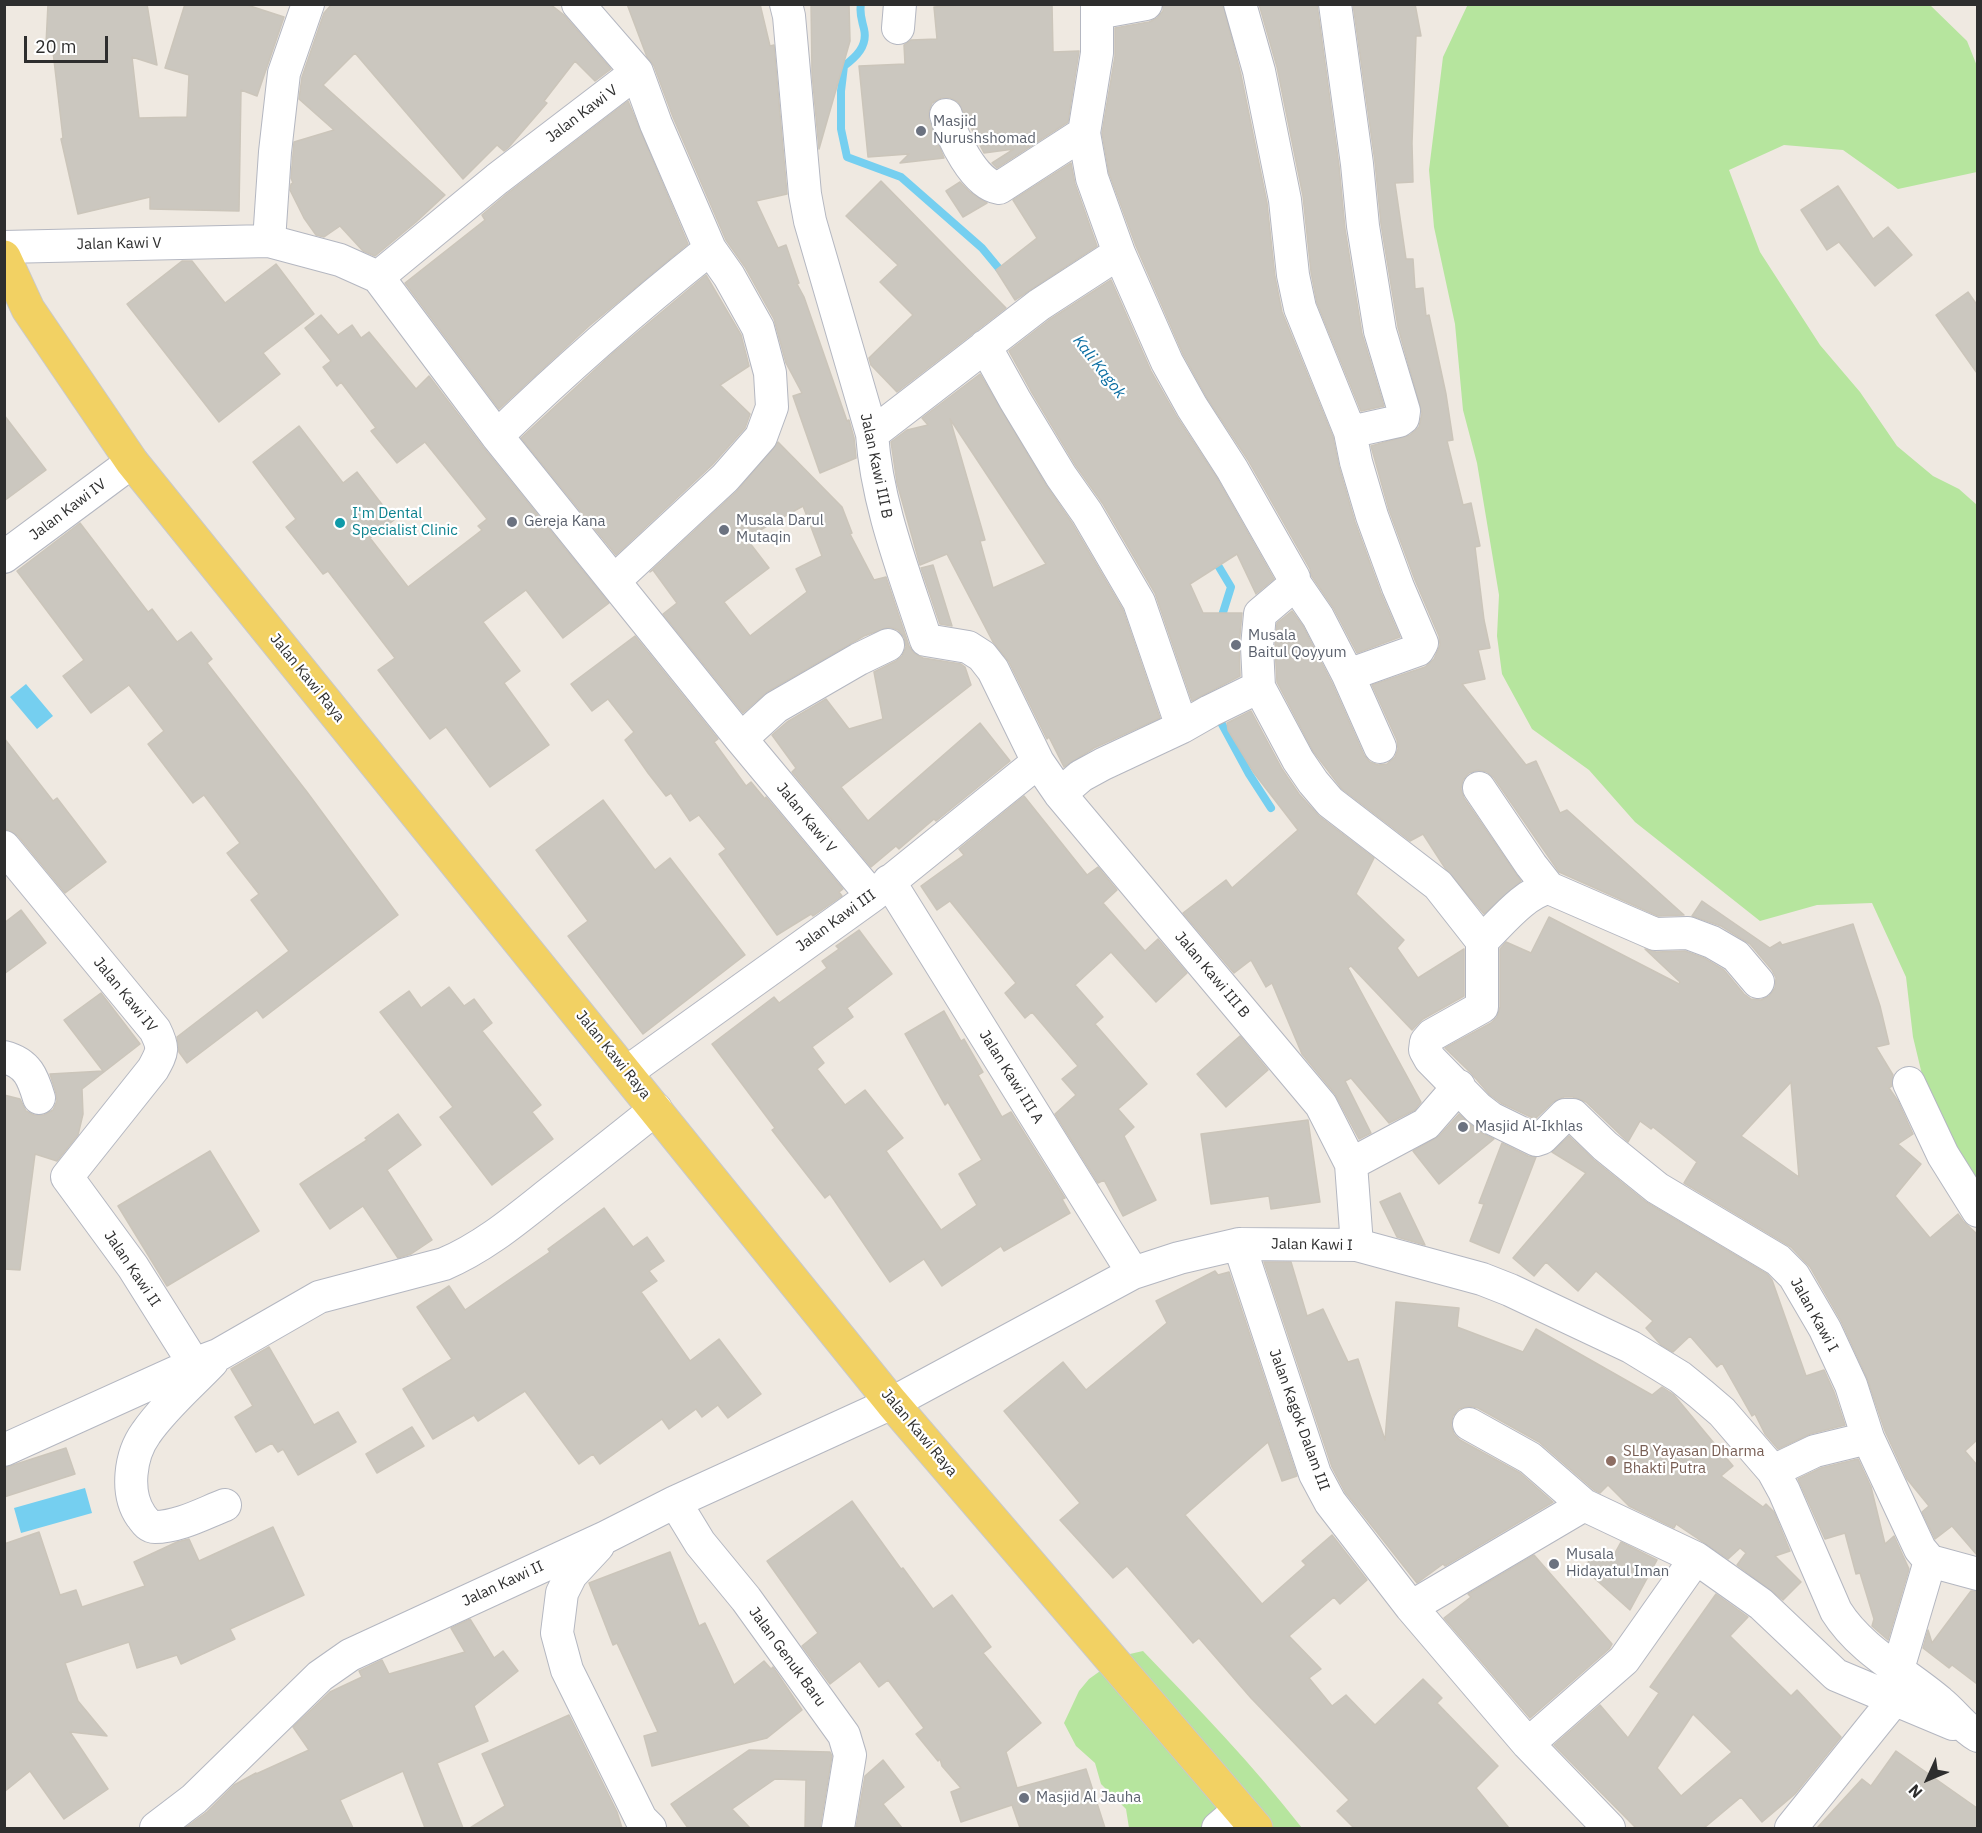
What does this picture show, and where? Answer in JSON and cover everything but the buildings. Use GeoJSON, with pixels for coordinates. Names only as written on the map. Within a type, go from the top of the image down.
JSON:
{"type":"FeatureCollection","features":[{"type":"Feature","properties":{"kind":"main road","name":"Jalan Kawi Raya"},"geometry":{"type":"LineString","coordinates":[[4,257],[28,309],[132,462],[892,1402],[1238,1822]]}},
{"type":"Feature","properties":{"kind":"street"},"geometry":{"type":"LineString","coordinates":[[269,241],[284,72],[308,4]]}},
{"type":"Feature","properties":{"kind":"street"},"geometry":{"type":"LineString","coordinates":[[578,4],[637,72],[656,124],[710,249],[729,276],[758,328],[770,373],[772,407],[761,437],[725,477],[614,581]]}},
{"type":"Feature","properties":{"kind":"street"},"geometry":{"type":"LineString","coordinates":[[600,4],[616,47]]}},
{"type":"Feature","properties":{"kind":"street","name":"Jalan Kawi III B"},"geometry":{"type":"LineString","coordinates":[[786,4],[805,194],[810,221],[872,434],[874,468],[886,517],[926,640],[968,647],[982,656],[993,670],[1038,762],[1060,794],[1309,1090],[1330,1120],[1351,1164],[1357,1245]]}},
{"type":"Feature","properties":{"kind":"street"},"geometry":{"type":"LineString","coordinates":[[1146,4],[1097,9],[1097,54],[1084,133],[1092,178],[1119,253],[1167,362],[1192,407],[1232,469],[1294,582],[1318,617],[1348,675],[1380,747]]}},
{"type":"Feature","properties":{"kind":"street"},"geometry":{"type":"LineString","coordinates":[[1240,4],[1259,71],[1285,200],[1293,275],[1300,308],[1350,432],[1372,516],[1398,587],[1422,643],[1418,650],[1348,675]]}},
{"type":"Feature","properties":{"kind":"street"},"geometry":{"type":"LineString","coordinates":[[1335,4],[1357,164],[1363,226],[1380,331],[1404,411],[1403,418],[1399,421],[1350,432]]}},
{"type":"Feature","properties":{"kind":"street","name":"Jalan Kawi V"},"geometry":{"type":"LineString","coordinates":[[378,277],[497,179],[637,72]]}},
{"type":"Feature","properties":{"kind":"street"},"geometry":{"type":"LineString","coordinates":[[946,115],[957,145],[968,162],[987,183],[999,188],[1084,133]]}},
{"type":"Feature","properties":{"kind":"street","name":"Jalan Kawi V"},"geometry":{"type":"LineString","coordinates":[[4,247],[269,241],[340,260],[378,277],[497,436],[741,739],[880,888]]}},
{"type":"Feature","properties":{"kind":"street"},"geometry":{"type":"LineString","coordinates":[[497,436],[560,375],[710,249]]}},
{"type":"Feature","properties":{"kind":"street"},"geometry":{"type":"LineString","coordinates":[[872,434],[1033,310],[1119,253]]}},
{"type":"Feature","properties":{"kind":"street"},"geometry":{"type":"LineString","coordinates":[[985,346],[1014,400],[1087,513],[1139,603],[1182,727]]}},
{"type":"Feature","properties":{"kind":"street","name":"Jalan Kawi IV"},"geometry":{"type":"LineString","coordinates":[[4,558],[132,462]]}},
{"type":"Feature","properties":{"kind":"street"},"geometry":{"type":"LineString","coordinates":[[1294,582],[1293,586],[1260,614],[1257,647],[1259,687],[1298,760],[1330,802],[1438,885],[1482,941],[1482,1007],[1432,1035],[1426,1042],[1425,1050],[1430,1059],[1459,1086],[1426,1124],[1351,1164]]}},
{"type":"Feature","properties":{"kind":"street"},"geometry":{"type":"LineString","coordinates":[[741,739],[776,707],[859,658],[888,645]]}},
{"type":"Feature","properties":{"kind":"street"},"geometry":{"type":"LineString","coordinates":[[1060,794],[1081,776],[1103,764],[1259,687]]}},
{"type":"Feature","properties":{"kind":"street","name":"Jalan Kawi III"},"geometry":{"type":"LineString","coordinates":[[627,1072],[880,888],[1038,762]]}},
{"type":"Feature","properties":{"kind":"street"},"geometry":{"type":"LineString","coordinates":[[1479,788],[1530,865],[1549,888],[1655,934],[1688,933],[1712,942],[1736,956],[1758,982]]}},
{"type":"Feature","properties":{"kind":"street","name":"Jalan Kawi IV"},"geometry":{"type":"LineString","coordinates":[[4,847],[155,1030],[162,1044],[159,1058],[153,1069],[67,1177]]}},
{"type":"Feature","properties":{"kind":"street","name":"Jalan Kawi III A"},"geometry":{"type":"LineString","coordinates":[[880,888],[1133,1273]]}},
{"type":"Feature","properties":{"kind":"street"},"geometry":{"type":"LineString","coordinates":[[1482,941],[1528,897],[1549,888]]}},
{"type":"Feature","properties":{"kind":"street"},"geometry":{"type":"LineString","coordinates":[[8,1046],[21,1065],[32,1074],[39,1098]]}},
{"type":"Feature","properties":{"kind":"street"},"geometry":{"type":"LineString","coordinates":[[1909,1083],[1943,1155],[1977,1211]]}},
{"type":"Feature","properties":{"kind":"street","name":"Jalan Kawi I"},"geometry":{"type":"LineString","coordinates":[[1459,1086],[1478,1108],[1491,1118],[1536,1140],[1542,1138],[1565,1115],[1573,1116],[1605,1146],[1657,1188],[1760,1248],[1778,1260],[1794,1276],[1825,1329],[1846,1376],[1868,1438],[1920,1550],[1930,1561]]}},
{"type":"Feature","properties":{"kind":"street"},"geometry":{"type":"LineString","coordinates":[[4,1450],[206,1360],[319,1297],[461,1257],[510,1225],[656,1109]]}},
{"type":"Feature","properties":{"kind":"street","name":"Jalan Kawi II"},"geometry":{"type":"LineString","coordinates":[[67,1177],[133,1267],[206,1360]]}},
{"type":"Feature","properties":{"kind":"street","name":"Jalan Kawi I"},"geometry":{"type":"LineString","coordinates":[[892,1402],[1133,1273],[1179,1258],[1239,1245],[1357,1245],[1491,1283],[1536,1300],[1631,1347],[1680,1377],[1722,1412],[1773,1471],[1784,1491],[1836,1611],[1845,1626],[1868,1649],[1943,1704],[1971,1732]]}},
{"type":"Feature","properties":{"kind":"street","name":"Jalan Kagok Dalam III"},"geometry":{"type":"LineString","coordinates":[[1239,1245],[1321,1488],[1412,1607],[1528,1744],[1609,1828]]}},
{"type":"Feature","properties":{"kind":"street"},"geometry":{"type":"LineString","coordinates":[[206,1360],[146,1433],[133,1464],[130,1483],[138,1512],[148,1525],[153,1527],[172,1525],[225,1504]]}},
{"type":"Feature","properties":{"kind":"street","name":"Jalan Kawi II"},"geometry":{"type":"LineString","coordinates":[[156,1828],[194,1799],[320,1676],[350,1655],[892,1402]]}},
{"type":"Feature","properties":{"kind":"street"},"geometry":{"type":"LineString","coordinates":[[1469,1424],[1530,1458],[1584,1505],[1696,1558],[1761,1604],[1836,1675],[1971,1732]]}},
{"type":"Feature","properties":{"kind":"street"},"geometry":{"type":"LineString","coordinates":[[1773,1471],[1815,1451],[1868,1438]]}},
{"type":"Feature","properties":{"kind":"street","name":"Jalan Genuk Baru"},"geometry":{"type":"LineString","coordinates":[[675,1502],[700,1543],[753,1608],[844,1734],[850,1755],[838,1828]]}},
{"type":"Feature","properties":{"kind":"street"},"geometry":{"type":"LineString","coordinates":[[1412,1607],[1584,1505]]}},
{"type":"Feature","properties":{"kind":"street"},"geometry":{"type":"LineString","coordinates":[[606,1537],[571,1575],[562,1593],[557,1633],[567,1670],[640,1826]]}},
{"type":"Feature","properties":{"kind":"street"},"geometry":{"type":"LineString","coordinates":[[1528,1744],[1624,1660],[1696,1558]]}},
{"type":"Feature","properties":{"kind":"street"},"geometry":{"type":"LineString","coordinates":[[1898,1669],[1930,1561],[1977,1574]]}},
{"type":"Feature","properties":{"kind":"street"},"geometry":{"type":"LineString","coordinates":[[1791,1828],[1894,1700]]}},
{"type":"Feature","properties":{"kind":"green space"},"geometry":{"type":"Polygon","coordinates":[[[1468,4],[1930,5],[1967,41],[1977,66],[1977,172],[1898,189],[1843,150],[1784,145],[1729,170],[1760,252],[1820,345],[1860,392],[1897,446],[1933,476],[1959,489],[1977,505],[1977,1198],[1925,1087],[1913,1037],[1906,977],[1872,903],[1817,905],[1760,921],[1635,822],[1589,770],[1532,729],[1502,674],[1497,636],[1499,595],[1477,463],[1463,410],[1455,324],[1434,227],[1429,170],[1443,57],[1468,4]]]}},
{"type":"Feature","properties":{"kind":"green space"},"geometry":{"type":"Polygon","coordinates":[[[1143,1651],[1245,1759],[1302,1828],[1129,1828],[1126,1809],[1101,1784],[1095,1763],[1076,1746],[1064,1723],[1079,1691],[1089,1679],[1121,1656],[1143,1651]]]}},
{"type":"Feature","properties":{"kind":"water"},"geometry":{"type":"Polygon","coordinates":[[[26,684],[53,716],[37,729],[10,697],[26,684]]]}},
{"type":"Feature","properties":{"kind":"water"},"geometry":{"type":"Polygon","coordinates":[[[85,1488],[92,1513],[21,1533],[14,1508],[85,1488]]]}},
{"type":"Feature","properties":{"kind":"waterway","name":"Kali Kagok"},"geometry":{"type":"LineString","coordinates":[[861,4],[865,35],[863,46],[857,55],[844,66],[841,91],[841,129],[847,157],[901,177],[982,248],[1006,277]]}},
{"type":"Feature","properties":{"kind":"waterway","name":"Kali Kagok"},"geometry":{"type":"LineString","coordinates":[[1213,557],[1231,587],[1220,622]]}},
{"type":"Feature","properties":{"kind":"waterway","name":"Kali Kagok"},"geometry":{"type":"LineString","coordinates":[[1217,715],[1249,774],[1271,808]]}},
{"type":"Feature","properties":{"kind":"place","name":"Masjid Nurushshomad"},"geometry":{"type":"Point","coordinates":[921,131]}},
{"type":"Feature","properties":{"kind":"place","name":"Gereja Kana"},"geometry":{"type":"Point","coordinates":[512,522]}},
{"type":"Feature","properties":{"kind":"place","name":"I'm Dental Specialist Clinic"},"geometry":{"type":"Point","coordinates":[340,523]}},
{"type":"Feature","properties":{"kind":"place","name":"Musala Darul Mutaqin"},"geometry":{"type":"Point","coordinates":[724,530]}},
{"type":"Feature","properties":{"kind":"place","name":"Musala Baitul Qoyyum"},"geometry":{"type":"Point","coordinates":[1236,645]}},
{"type":"Feature","properties":{"kind":"place","name":"Masjid Al-Ikhlas"},"geometry":{"type":"Point","coordinates":[1463,1127]}},
{"type":"Feature","properties":{"kind":"place","name":"SLB Yayasan Dharma Bhakti Putra"},"geometry":{"type":"Point","coordinates":[1611,1461]}},
{"type":"Feature","properties":{"kind":"place","name":"Musala Hidayatul Iman"},"geometry":{"type":"Point","coordinates":[1554,1564]}},
{"type":"Feature","properties":{"kind":"place","name":"Masjid Al Jauha"},"geometry":{"type":"Point","coordinates":[1024,1798]}}]}
